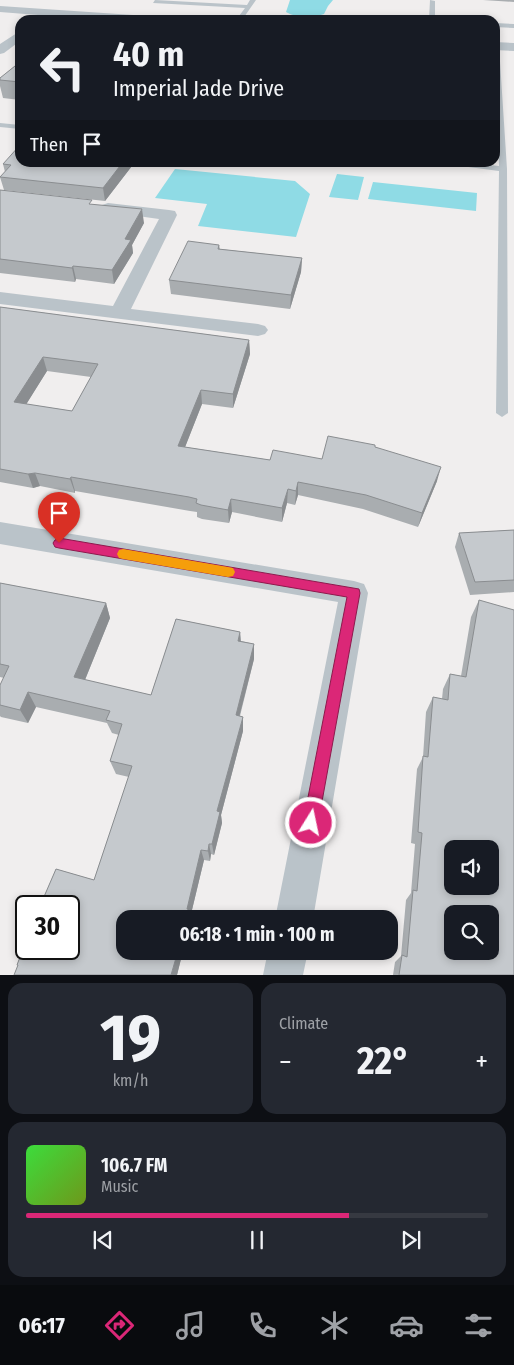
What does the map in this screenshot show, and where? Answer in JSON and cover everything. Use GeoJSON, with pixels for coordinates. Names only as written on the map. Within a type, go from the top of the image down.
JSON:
{"type":"FeatureCollection","features":[{"type":"Feature","properties":{"kind":"street"},"geometry":{"type":"LineString","coordinates":[[17,15],[37,0]]}},
{"type":"Feature","properties":{"kind":"street"},"geometry":{"type":"LineString","coordinates":[[46,15],[66,0]]}},
{"type":"Feature","properties":{"kind":"street"},"geometry":{"type":"LineString","coordinates":[[0,9],[40,15]]}},
{"type":"Feature","properties":{"kind":"street"},"geometry":{"type":"LineString","coordinates":[[5,24],[15,16]]}},
{"type":"Feature","properties":{"kind":"street"},"geometry":{"type":"LineString","coordinates":[[0,50],[15,39]]}},
{"type":"Feature","properties":{"kind":"street"},"geometry":{"type":"LineString","coordinates":[[500,46],[514,47]]}},
{"type":"Feature","properties":{"kind":"street"},"geometry":{"type":"LineString","coordinates":[[89,206],[169,215],[119,313]]}},
{"type":"Feature","properties":{"kind":"street"},"geometry":{"type":"LineString","coordinates":[[0,298],[258,330]]}},
{"type":"Feature","properties":{"kind":"street"},"geometry":{"type":"LineString","coordinates":[[0,533],[354,593],[296,910]]}},
{"type":"Feature","properties":{"kind":"street"},"geometry":{"type":"LineString","coordinates":[[283,975],[286,960]]}},
{"type":"Feature","properties":{"kind":"lane"},"geometry":{"type":"LineString","coordinates":[[242,15],[253,0]]}},
{"type":"Feature","properties":{"kind":"lane"},"geometry":{"type":"LineString","coordinates":[[432,1],[432,15]]}},
{"type":"Feature","properties":{"kind":"lane"},"geometry":{"type":"LineString","coordinates":[[155,2],[248,7]]}},
{"type":"Feature","properties":{"kind":"lane"},"geometry":{"type":"LineString","coordinates":[[500,25],[514,26]]}},
{"type":"Feature","properties":{"kind":"lane"},"geometry":{"type":"LineString","coordinates":[[500,116],[503,168],[502,413]]}},
{"type":"Feature","properties":{"kind":"lane"},"geometry":{"type":"LineString","coordinates":[[0,125],[15,126]]}},
{"type":"Feature","properties":{"kind":"lane"},"geometry":{"type":"LineString","coordinates":[[491,167],[503,168]]}},
{"type":"Feature","properties":{"kind":"water"},"geometry":{"type":"Polygon","coordinates":[[[290,0],[333,0],[324,14],[295,15],[286,12],[290,0]]]}},
{"type":"Feature","properties":{"kind":"water"},"geometry":{"type":"Polygon","coordinates":[[[175,169],[295,181],[310,194],[296,237],[198,226],[207,204],[155,198],[175,169]]]}},
{"type":"Feature","properties":{"kind":"water"},"geometry":{"type":"Polygon","coordinates":[[[337,174],[364,177],[358,200],[329,197],[337,174]]]}},
{"type":"Feature","properties":{"kind":"water"},"geometry":{"type":"Polygon","coordinates":[[[373,182],[477,193],[476,211],[368,199],[373,182]]]}},
{"type":"Feature","properties":{"kind":"building"},"geometry":{"type":"Polygon","coordinates":[[[15,66],[15,82],[0,80],[15,66]]]}},
{"type":"Feature","properties":{"kind":"building"},"geometry":{"type":"Polygon","coordinates":[[[15,151],[15,167],[119,167],[103,188],[0,177],[11,165],[3,164],[15,151]]]}},
{"type":"Feature","properties":{"kind":"building"},"geometry":{"type":"Polygon","coordinates":[[[0,190],[92,200],[89,204],[142,209],[125,239],[131,240],[112,270],[73,266],[72,268],[0,259],[0,190]]]}},
{"type":"Feature","properties":{"kind":"building"},"geometry":{"type":"Polygon","coordinates":[[[188,241],[219,245],[218,249],[302,258],[291,295],[169,280],[188,241]]]}},
{"type":"Feature","properties":{"kind":"building"},"geometry":{"type":"Polygon","coordinates":[[[0,307],[249,340],[233,394],[201,390],[178,446],[270,460],[273,450],[322,459],[328,436],[375,445],[375,447],[441,467],[422,513],[366,495],[298,482],[296,491],[288,489],[282,508],[231,499],[228,510],[201,505],[196,503],[197,499],[189,497],[71,477],[70,479],[0,469],[0,307]],[[43,357],[14,402],[72,411],[98,364],[43,357]]]}},
{"type":"Feature","properties":{"kind":"building"},"geometry":{"type":"Polygon","coordinates":[[[514,530],[514,580],[475,582],[459,533],[514,530]]]}},
{"type":"Feature","properties":{"kind":"building"},"geometry":{"type":"Polygon","coordinates":[[[0,583],[106,603],[74,677],[151,695],[176,619],[240,632],[238,641],[254,644],[236,715],[243,717],[217,811],[220,812],[212,844],[209,844],[208,851],[201,850],[187,909],[190,910],[116,910],[116,960],[175,960],[171,975],[14,975],[19,960],[80,960],[80,895],[45,895],[56,869],[94,880],[132,766],[110,761],[122,724],[106,720],[110,711],[28,692],[20,710],[0,705],[0,685],[9,666],[0,664],[0,583]]]}},
{"type":"Feature","properties":{"kind":"building"},"geometry":{"type":"Polygon","coordinates":[[[479,600],[514,610],[514,975],[399,975],[402,955],[407,957],[413,890],[417,891],[422,833],[418,832],[423,756],[428,757],[433,697],[448,700],[450,674],[466,677],[479,600]]]}},
{"type":"Feature","properties":{"kind":"slow traffic"},"geometry":{"type":"LineString","coordinates":[[123,554],[228,572]]}},
{"type":"Feature","properties":{"kind":"route"},"geometry":{"type":"LineString","coordinates":[[59,543],[354,593],[311,823]]}}]}
